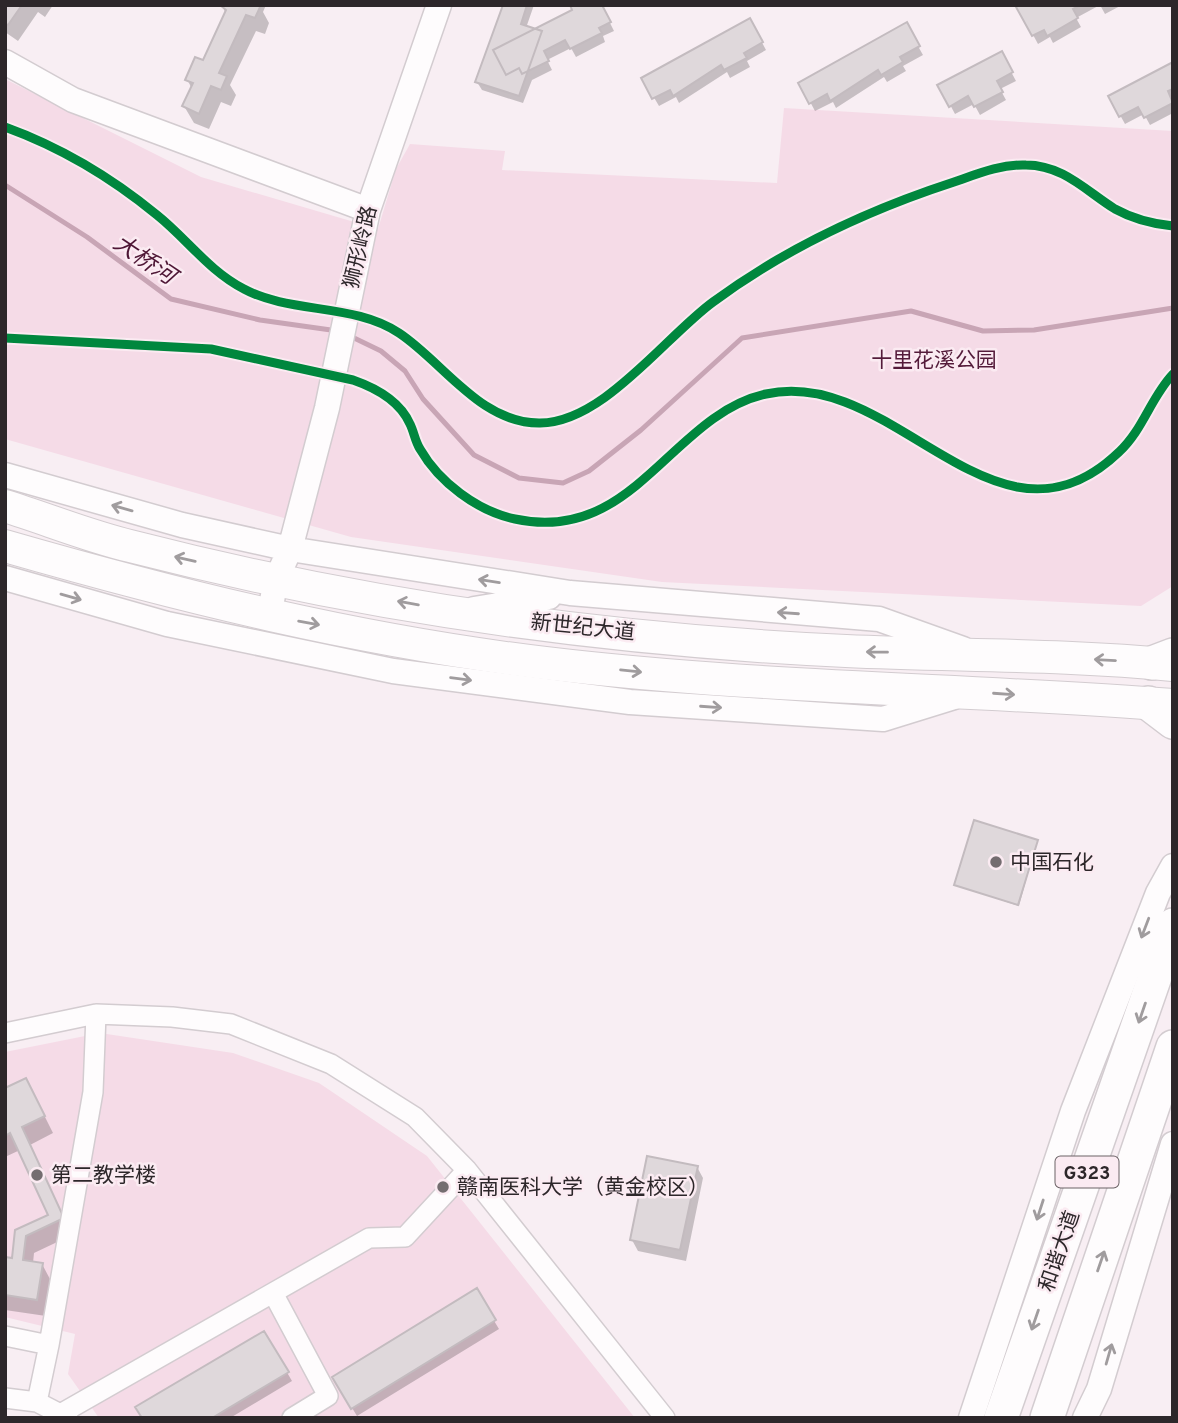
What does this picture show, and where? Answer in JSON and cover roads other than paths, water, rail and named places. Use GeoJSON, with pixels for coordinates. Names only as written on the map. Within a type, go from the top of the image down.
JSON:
{"type":"FeatureCollection","features":[{"type":"Feature","properties":{"kind":"highway","name":"和谐大道"},"geometry":{"type":"LineString","coordinates":[[1001,1418],[1173,925]]}},
{"type":"Feature","properties":{"kind":"highway","name":"和谐大道"},"geometry":{"type":"LineString","coordinates":[[1047,1418],[1173,1047]]}},
{"type":"Feature","properties":{"kind":"main road","name":"新世纪大道"},"geometry":{"type":"LineString","coordinates":[[6,506],[127,546],[276,580],[460,611],[705,640],[846,651],[1166,661]]}},
{"type":"Feature","properties":{"kind":"main road","name":"新世纪大道"},"geometry":{"type":"LineString","coordinates":[[5,546],[269,616],[548,663],[691,677],[971,692],[1164,710]]}},
{"type":"Feature","properties":{"kind":"street","name":"狮形岭路"},"geometry":{"type":"LineString","coordinates":[[269,616],[276,580],[290,549],[327,408],[368,210],[439,5]]}},
{"type":"Feature","properties":{"kind":"street"},"geometry":{"type":"LineString","coordinates":[[5,62],[73,100],[368,210]]}},
{"type":"Feature","properties":{"kind":"street"},"geometry":{"type":"LineString","coordinates":[[5,475],[181,525],[290,549],[570,593],[879,619],[973,653]]}},
{"type":"Feature","properties":{"kind":"street"},"geometry":{"type":"LineString","coordinates":[[5,573],[85,569]]}},
{"type":"Feature","properties":{"kind":"street"},"geometry":{"type":"LineString","coordinates":[[5,578],[167,624],[393,671],[630,702],[883,719],[971,692]]}},
{"type":"Feature","properties":{"kind":"street"},"geometry":{"type":"LineString","coordinates":[[460,611],[570,593]]}},
{"type":"Feature","properties":{"kind":"street"},"geometry":{"type":"LineString","coordinates":[[548,663],[630,702]]}},
{"type":"Feature","properties":{"kind":"street"},"geometry":{"type":"LineString","coordinates":[[971,1418],[1073,1111],[1158,893],[1173,866]]}},
{"type":"Feature","properties":{"kind":"street"},"geometry":{"type":"LineString","coordinates":[[5,1033],[96,1014],[231,1024],[331,1064],[415,1117],[467,1170],[665,1418]]}},
{"type":"Feature","properties":{"kind":"street"},"geometry":{"type":"LineString","coordinates":[[37,1402],[93,1092],[96,1014]]}},
{"type":"Feature","properties":{"kind":"street"},"geometry":{"type":"LineString","coordinates":[[1085,1418],[1099,1389],[1173,1144]]}},
{"type":"Feature","properties":{"kind":"street"},"geometry":{"type":"LineString","coordinates":[[5,1398],[37,1402],[65,1415],[369,1238],[405,1237],[467,1170]]}},
{"type":"Feature","properties":{"kind":"street"},"geometry":{"type":"LineString","coordinates":[[273,1293],[328,1396],[292,1418]]}},
{"type":"Feature","properties":{"kind":"street"},"geometry":{"type":"LineString","coordinates":[[5,1336],[49,1346]]}},
{"type":"Feature","properties":{"kind":"waterway","name":"大桥河"},"geometry":{"type":"LineString","coordinates":[[5,185],[87,237],[171,299],[260,320],[338,331]]}},
{"type":"Feature","properties":{"kind":"waterway"},"geometry":{"type":"LineString","coordinates":[[350,336],[381,351],[405,371],[423,399],[474,455],[519,478],[563,483],[589,471],[641,430],[742,338],[911,311],[983,331],[1034,330],[1173,308]]}},
{"type":"Feature","properties":{"kind":"place","name":"中国石化"},"geometry":{"type":"Point","coordinates":[996,862]}},
{"type":"Feature","properties":{"kind":"place","name":"第二教学楼"},"geometry":{"type":"Point","coordinates":[37,1175]}},
{"type":"Feature","properties":{"kind":"place","name":"赣南医科大学（黄金校区）"},"geometry":{"type":"Point","coordinates":[443,1187]}},
{"type":"Feature","properties":{"kind":"park label","name":"十里花溪公园"},"geometry":{"type":"Point","coordinates":[934,360]}}]}
